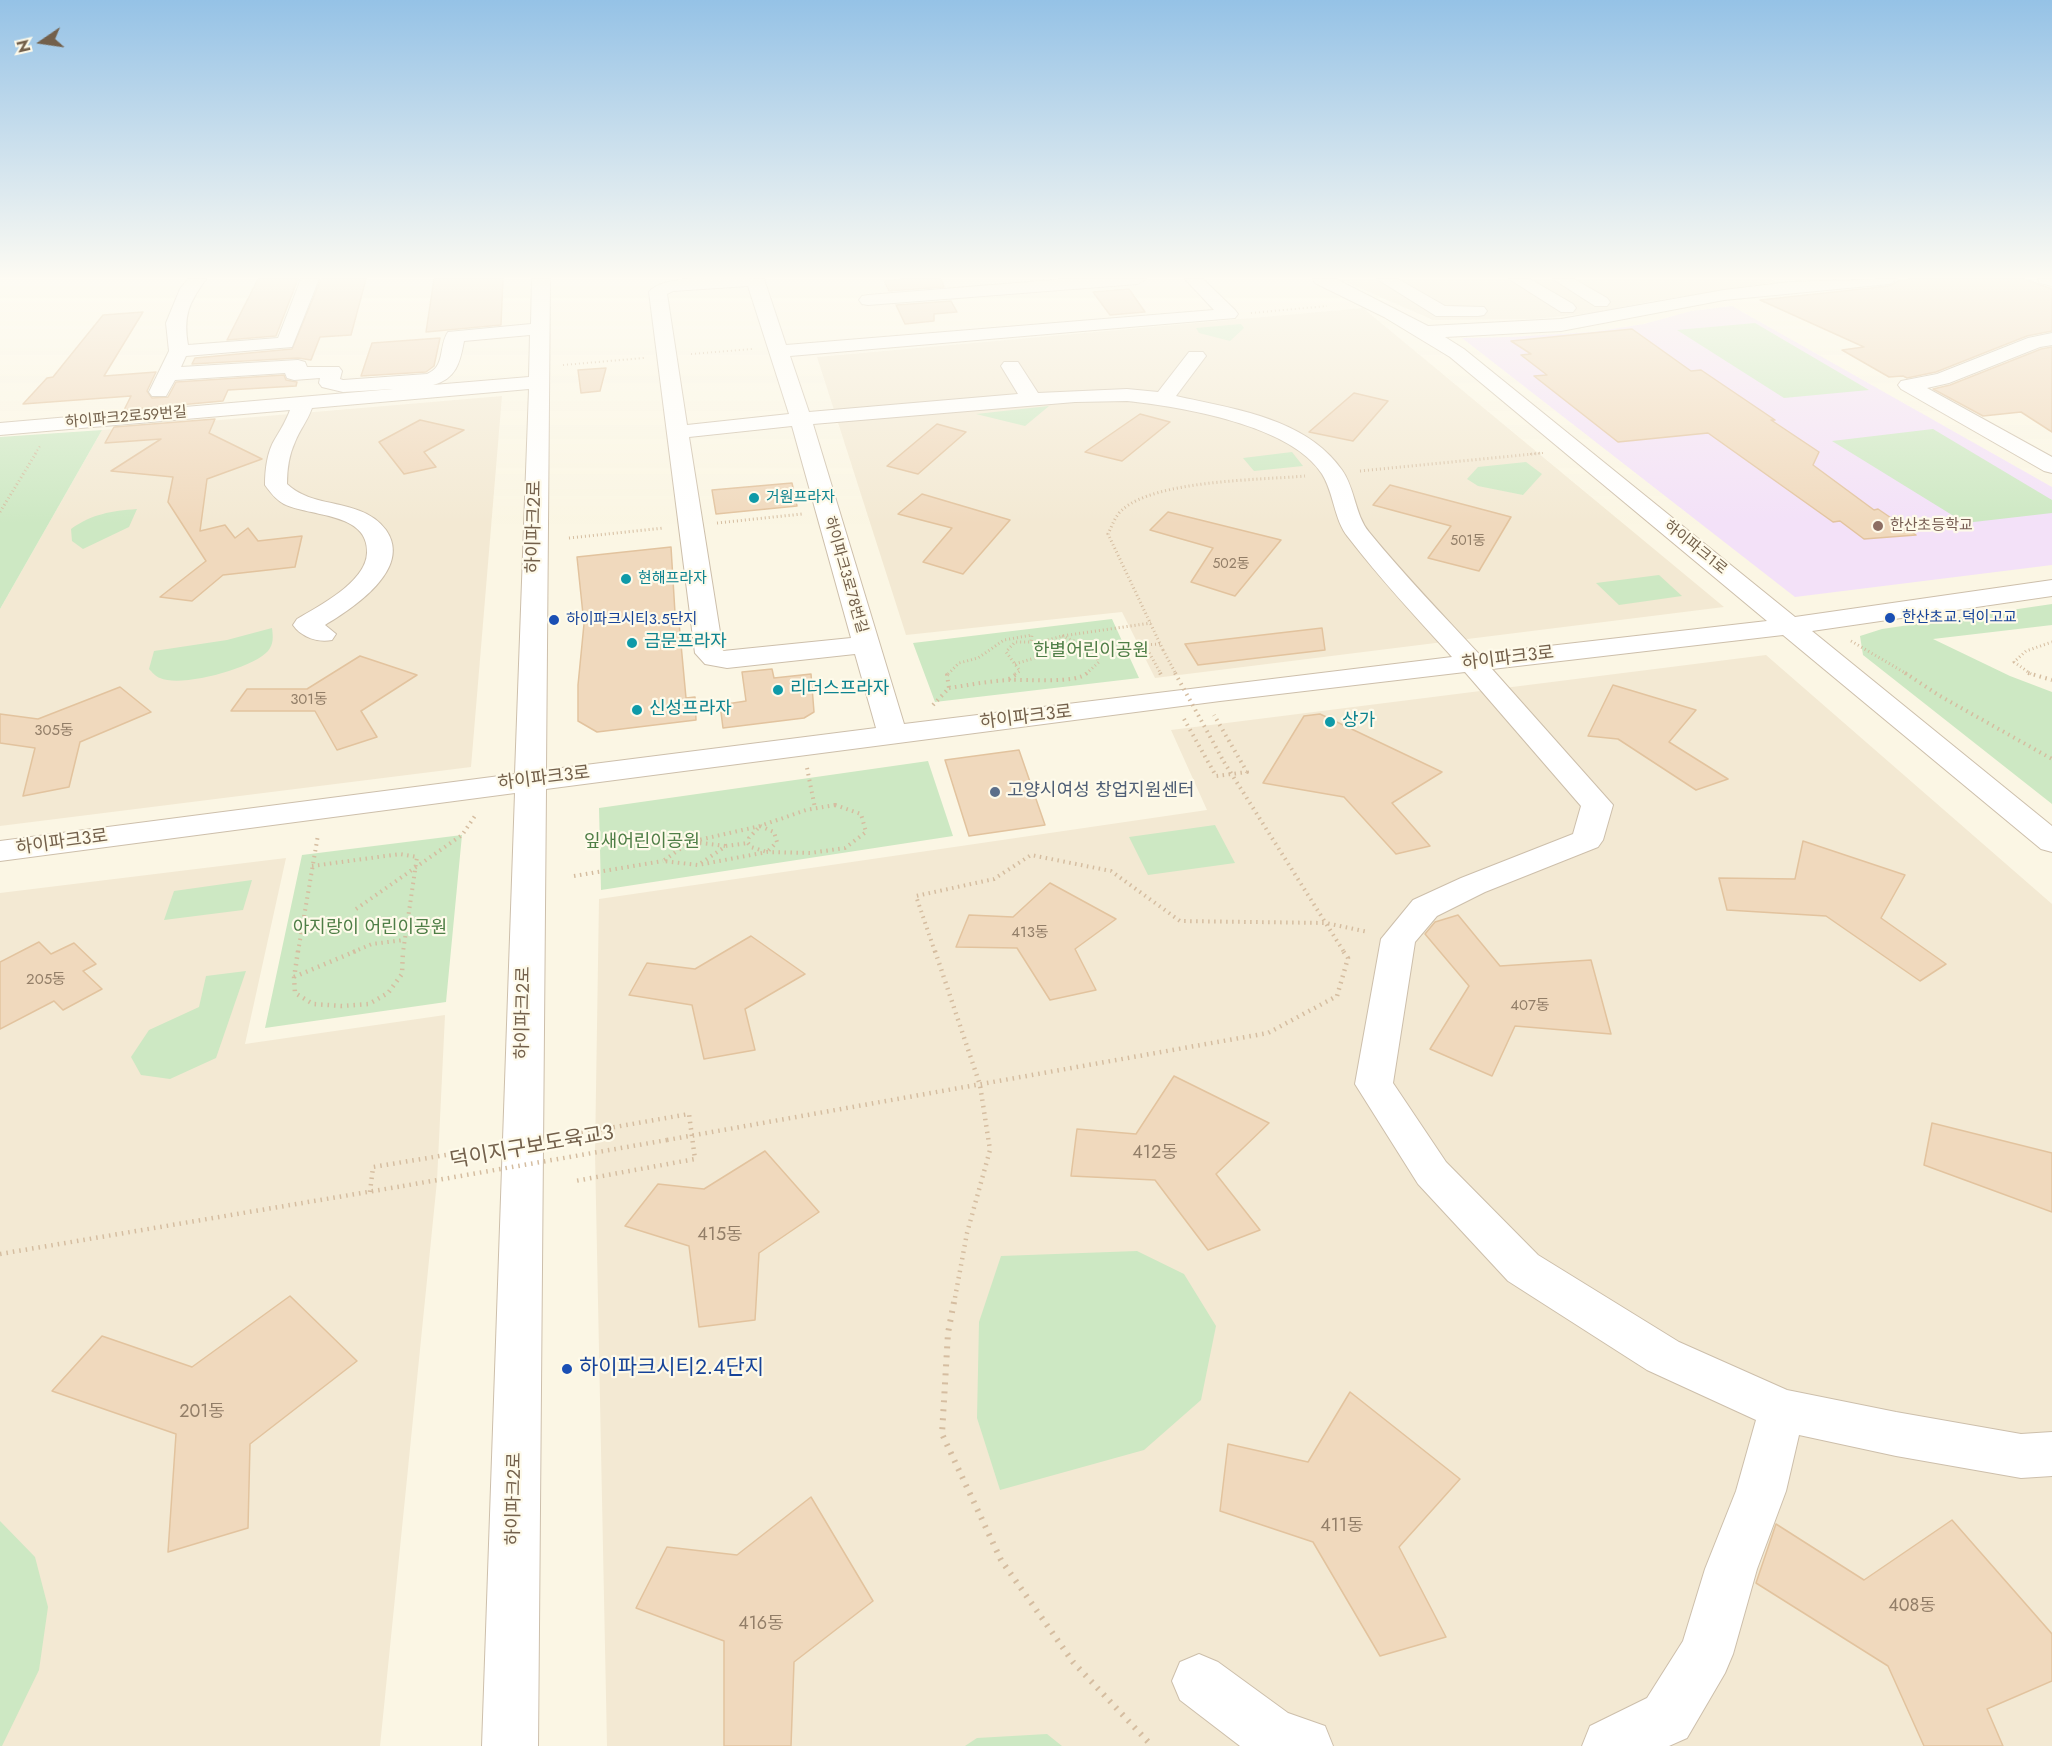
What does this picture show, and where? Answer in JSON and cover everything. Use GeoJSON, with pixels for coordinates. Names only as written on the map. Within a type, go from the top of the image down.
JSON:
{"type":"FeatureCollection","features":[{"type":"Feature","properties":{"kind":"street"},"geometry":{"type":"LineString","coordinates":[[0,420],[130,409],[154,400],[174,360]]}},
{"type":"Feature","properties":{"kind":"street"},"geometry":{"type":"LineString","coordinates":[[168,374],[298,366],[294,374],[332,371],[329,383],[343,386],[429,380],[442,376],[447,371],[449,360]]}},
{"type":"Feature","properties":{"kind":"street","name":"하이파크2로"},"geometry":{"type":"LineString","coordinates":[[510,1746],[539,360]]}},
{"type":"Feature","properties":{"kind":"street"},"geometry":{"type":"LineString","coordinates":[[668,360],[710,653],[715,658],[727,660],[865,645]]}},
{"type":"Feature","properties":{"kind":"street","name":"하이파크3로78번길"},"geometry":{"type":"LineString","coordinates":[[776,360],[801,418],[892,734]]}},
{"type":"Feature","properties":{"kind":"street"},"geometry":{"type":"LineString","coordinates":[[1163,399],[1193,360]]}},
{"type":"Feature","properties":{"kind":"street","name":"하이파크1로"},"geometry":{"type":"LineString","coordinates":[[1466,360],[2052,842]]}},
{"type":"Feature","properties":{"kind":"street"},"geometry":{"type":"LineString","coordinates":[[1989,360],[1942,379],[1908,385],[2052,466]]}},
{"type":"Feature","properties":{"kind":"street"},"geometry":{"type":"LineString","coordinates":[[1011,366],[1032,400]]}},
{"type":"Feature","properties":{"kind":"street","name":"하이파크2로59번길"},"geometry":{"type":"LineString","coordinates":[[0,429],[538,382]]}},
{"type":"Feature","properties":{"kind":"street"},"geometry":{"type":"LineString","coordinates":[[679,432],[801,418],[1075,396],[1127,395],[1163,399],[1230,414],[1270,427],[1311,448],[1333,473],[1356,532],[1470,664],[1564,765],[1597,805],[1587,840],[1473,885],[1425,908],[1398,939],[1374,1084],[1432,1173],[1523,1268],[1663,1356],[1782,1410],[1896,1434],[2021,1456],[2052,1454]]}},
{"type":"Feature","properties":{"kind":"street"},"geometry":{"type":"LineString","coordinates":[[303,403],[296,424],[284,441],[276,468],[276,485],[292,499],[353,517],[370,526],[378,536],[381,555],[371,574],[355,593],[306,625],[323,634]]}},
{"type":"Feature","properties":{"kind":"street","name":"하이파크3로"},"geometry":{"type":"LineString","coordinates":[[0,851],[892,734],[1790,626],[2052,588]]}},
{"type":"Feature","properties":{"kind":"street"},"geometry":{"type":"LineString","coordinates":[[1610,1746],[1667,1718],[1706,1654],[1731,1569],[1761,1491],[1782,1410]]}},
{"type":"Feature","properties":{"kind":"street"},"geometry":{"type":"LineString","coordinates":[[1198,1682],[1274,1736],[1305,1746]]}},
{"type":"Feature","properties":{"kind":"path"},"geometry":{"type":"LineString","coordinates":[[564,365],[616,360]]}},
{"type":"Feature","properties":{"kind":"path"},"geometry":{"type":"LineString","coordinates":[[0,512],[42,442]]}},
{"type":"Feature","properties":{"kind":"path"},"geometry":{"type":"LineString","coordinates":[[1333,473],[1548,453]]}},
{"type":"Feature","properties":{"kind":"path","name":"덕이지구보도육교3"},"geometry":{"type":"LineString","coordinates":[[0,1254],[693,1136],[1268,1033],[1337,996],[1348,958],[1224,762],[1163,650],[1108,534],[1122,510],[1148,495],[1192,487],[1333,473]]}},
{"type":"Feature","properties":{"kind":"path"},"geometry":{"type":"LineString","coordinates":[[0,499],[8,499]]}},
{"type":"Feature","properties":{"kind":"path"},"geometry":{"type":"LineString","coordinates":[[716,523],[811,513]]}},
{"type":"Feature","properties":{"kind":"path"},"geometry":{"type":"LineString","coordinates":[[569,538],[668,528]]}},
{"type":"Feature","properties":{"kind":"path"},"geometry":{"type":"LineString","coordinates":[[1008,680],[1020,671],[1006,652],[1015,642],[1031,640],[1041,642],[1062,636],[1151,623]]}},
{"type":"Feature","properties":{"kind":"path"},"geometry":{"type":"LineString","coordinates":[[949,688],[947,675],[960,663],[976,662],[1000,642],[1012,637],[1032,634],[1031,640]]}},
{"type":"Feature","properties":{"kind":"path"},"geometry":{"type":"LineString","coordinates":[[930,708],[949,688],[1008,680],[1084,676],[1099,662],[1091,648],[1062,636]]}},
{"type":"Feature","properties":{"kind":"path"},"geometry":{"type":"LineString","coordinates":[[1844,636],[1940,696],[2052,759]]}},
{"type":"Feature","properties":{"kind":"path"},"geometry":{"type":"LineString","coordinates":[[1014,664],[1041,656],[1045,649],[1041,642]]}},
{"type":"Feature","properties":{"kind":"path"},"geometry":{"type":"LineString","coordinates":[[2052,642],[2032,648],[2019,655],[2014,662],[2030,674],[2052,680]]}},
{"type":"Feature","properties":{"kind":"path"},"geometry":{"type":"LineString","coordinates":[[1160,644],[1145,645],[1166,683]]}},
{"type":"Feature","properties":{"kind":"path"},"geometry":{"type":"LineString","coordinates":[[1181,716],[1216,776],[1247,772],[1212,712]]}},
{"type":"Feature","properties":{"kind":"path"},"geometry":{"type":"LineString","coordinates":[[806,766],[815,808]]}},
{"type":"Feature","properties":{"kind":"path"},"geometry":{"type":"LineString","coordinates":[[574,876],[663,861],[698,865],[767,852],[810,853],[845,848],[866,832],[861,814],[835,805],[815,808],[759,826],[690,842],[663,861]]}},
{"type":"Feature","properties":{"kind":"path"},"geometry":{"type":"LineString","coordinates":[[356,909],[462,834],[478,812]]}},
{"type":"Feature","properties":{"kind":"path"},"geometry":{"type":"LineString","coordinates":[[759,826],[749,838],[748,843],[751,848],[767,852]]}},
{"type":"Feature","properties":{"kind":"path"},"geometry":{"type":"LineString","coordinates":[[759,826],[774,832],[777,842],[767,852]]}},
{"type":"Feature","properties":{"kind":"path"},"geometry":{"type":"LineString","coordinates":[[312,866],[400,854],[417,857],[404,940],[402,974],[388,993],[369,1004],[342,1006],[313,1004],[295,993],[294,978],[312,866],[318,835]]}},
{"type":"Feature","properties":{"kind":"path"},"geometry":{"type":"LineString","coordinates":[[690,842],[726,846],[748,843]]}},
{"type":"Feature","properties":{"kind":"path"},"geometry":{"type":"LineString","coordinates":[[698,865],[726,846]]}},
{"type":"Feature","properties":{"kind":"path"},"geometry":{"type":"LineString","coordinates":[[1152,1746],[1073,1662],[1002,1560],[942,1434],[948,1333],[967,1233],[990,1150],[980,1085],[916,896],[994,879],[1031,855],[1111,871],[1180,921],[1326,923],[1398,939]]}},
{"type":"Feature","properties":{"kind":"path"},"geometry":{"type":"LineString","coordinates":[[294,978],[372,944],[404,940]]}},
{"type":"Feature","properties":{"kind":"path"},"geometry":{"type":"LineString","coordinates":[[575,1134],[689,1114],[695,1159],[575,1181]]}},
{"type":"Feature","properties":{"kind":"path"},"geometry":{"type":"LineString","coordinates":[[370,1192],[373,1167],[464,1152]]}},
{"type":"Feature","properties":{"kind":"shaded area"},"geometry":{"type":"Polygon","coordinates":[[[818,360],[1426,360],[1724,607],[1155,678],[1122,612],[906,635],[818,360]]]}},
{"type":"Feature","properties":{"kind":"shaded area","name":"한산초등학교"},"geometry":{"type":"Polygon","coordinates":[[[1491,360],[1828,360],[2052,487],[2052,565],[1795,597],[1491,360]]]}},
{"type":"Feature","properties":{"kind":"shaded area"},"geometry":{"type":"Polygon","coordinates":[[[502,396],[471,767],[0,826],[0,609],[102,430],[502,396]]]}},
{"type":"Feature","properties":{"kind":"shaded area"},"geometry":{"type":"Polygon","coordinates":[[[1766,655],[2052,904],[2052,1746],[607,1746],[595,1153],[599,899],[1207,810],[1171,730],[1766,655]]]}},
{"type":"Feature","properties":{"kind":"shaded area"},"geometry":{"type":"Polygon","coordinates":[[[286,858],[245,1044],[445,1015],[437,1181],[380,1746],[0,1746],[0,893],[286,858]]]}},
{"type":"Feature","properties":{"kind":"green space"},"geometry":{"type":"Polygon","coordinates":[[[1725,360],[1819,360],[1869,390],[1784,398],[1725,360]]]}},
{"type":"Feature","properties":{"kind":"green space"},"geometry":{"type":"Polygon","coordinates":[[[1049,406],[1025,426],[976,414],[1049,406]]]}},
{"type":"Feature","properties":{"kind":"green space"},"geometry":{"type":"Polygon","coordinates":[[[1933,429],[2052,500],[2052,513],[1965,523],[1832,441],[1933,429]]]}},
{"type":"Feature","properties":{"kind":"green space"},"geometry":{"type":"Polygon","coordinates":[[[102,430],[0,609],[0,437],[102,430]]]}},
{"type":"Feature","properties":{"kind":"green space"},"geometry":{"type":"Polygon","coordinates":[[[1292,452],[1303,466],[1254,471],[1243,458],[1292,452]]]}},
{"type":"Feature","properties":{"kind":"green space"},"geometry":{"type":"Polygon","coordinates":[[[1526,462],[1542,474],[1523,495],[1478,486],[1467,479],[1478,467],[1526,462]]]}},
{"type":"Feature","properties":{"kind":"green space"},"geometry":{"type":"Polygon","coordinates":[[[137,509],[129,527],[83,549],[72,541],[71,529],[87,520],[110,512],[137,509]]]}},
{"type":"Feature","properties":{"kind":"green space"},"geometry":{"type":"Polygon","coordinates":[[[1659,575],[1682,596],[1619,605],[1596,583],[1659,575]]]}},
{"type":"Feature","properties":{"kind":"green space"},"geometry":{"type":"Polygon","coordinates":[[[2052,604],[2052,625],[1933,639],[2010,676],[2052,692],[2052,804],[1863,655],[1860,636],[1882,629],[2052,604]]]}},
{"type":"Feature","properties":{"kind":"green space","name":"한별어린이공원"},"geometry":{"type":"Polygon","coordinates":[[[1112,619],[1139,678],[935,702],[913,643],[1112,619]]]}},
{"type":"Feature","properties":{"kind":"green space"},"geometry":{"type":"Polygon","coordinates":[[[272,628],[272,643],[268,651],[248,664],[233,670],[200,678],[170,680],[159,677],[149,669],[154,651],[227,640],[272,628]]]}},
{"type":"Feature","properties":{"kind":"green space","name":"잎새어린이공원"},"geometry":{"type":"Polygon","coordinates":[[[928,761],[953,836],[601,890],[599,808],[928,761]]]}},
{"type":"Feature","properties":{"kind":"green space"},"geometry":{"type":"Polygon","coordinates":[[[1215,825],[1235,863],[1148,875],[1129,837],[1215,825]]]}},
{"type":"Feature","properties":{"kind":"green space","name":"아지랑이 어린이공원"},"geometry":{"type":"Polygon","coordinates":[[[462,835],[446,1002],[265,1028],[302,855],[462,835]]]}},
{"type":"Feature","properties":{"kind":"green space"},"geometry":{"type":"Polygon","coordinates":[[[252,880],[243,910],[164,920],[174,891],[252,880]]]}},
{"type":"Feature","properties":{"kind":"green space"},"geometry":{"type":"Polygon","coordinates":[[[246,971],[216,1058],[170,1079],[141,1075],[131,1057],[149,1030],[199,1007],[206,976],[246,971]]]}},
{"type":"Feature","properties":{"kind":"green space"},"geometry":{"type":"Polygon","coordinates":[[[1137,1251],[1184,1274],[1216,1326],[1201,1400],[1144,1450],[1000,1490],[977,1418],[979,1322],[1001,1256],[1137,1251]]]}},
{"type":"Feature","properties":{"kind":"green space"},"geometry":{"type":"Polygon","coordinates":[[[0,1521],[35,1557],[48,1607],[39,1670],[2,1746],[0,1746],[0,1521]]]}},
{"type":"Feature","properties":{"kind":"green space"},"geometry":{"type":"Polygon","coordinates":[[[1047,1734],[1062,1746],[965,1746],[977,1738],[1047,1734]]]}},
{"type":"Feature","properties":{"kind":"building"},"geometry":{"type":"Polygon","coordinates":[[[66,360],[113,360],[104,376],[156,372],[147,391],[152,398],[168,397],[176,382],[284,375],[286,380],[297,382],[296,386],[228,390],[223,401],[124,410],[131,396],[23,404],[47,378],[53,377],[66,360]]]}},
{"type":"Feature","properties":{"kind":"building"},"geometry":{"type":"Polygon","coordinates":[[[194,360],[254,360],[192,364],[194,360]]]}},
{"type":"Feature","properties":{"kind":"building"},"geometry":{"type":"Polygon","coordinates":[[[366,360],[435,360],[434,366],[426,372],[361,376],[366,360]]]}},
{"type":"Feature","properties":{"kind":"building"},"geometry":{"type":"Polygon","coordinates":[[[1528,360],[1676,360],[1691,371],[1701,370],[1819,452],[1813,465],[1874,510],[1878,509],[1916,535],[1864,539],[1840,521],[1833,522],[1708,433],[1618,442],[1534,376],[1547,375],[1528,360]]]}},
{"type":"Feature","properties":{"kind":"building"},"geometry":{"type":"Polygon","coordinates":[[[1860,360],[1965,360],[1936,372],[1907,378],[1889,377],[1860,360]]]}},
{"type":"Feature","properties":{"kind":"building"},"geometry":{"type":"Polygon","coordinates":[[[2012,360],[2052,360],[2052,432],[2021,412],[1983,416],[1933,389],[1950,385],[2012,360]]]}},
{"type":"Feature","properties":{"kind":"building"},"geometry":{"type":"Polygon","coordinates":[[[606,368],[600,391],[581,393],[578,370],[606,368]]]}},
{"type":"Feature","properties":{"kind":"building"},"geometry":{"type":"Polygon","coordinates":[[[1354,393],[1388,401],[1353,441],[1309,432],[1354,393]]]}},
{"type":"Feature","properties":{"kind":"building"},"geometry":{"type":"Polygon","coordinates":[[[1140,414],[1170,422],[1122,461],[1085,452],[1140,414]]]}},
{"type":"Feature","properties":{"kind":"building"},"geometry":{"type":"Polygon","coordinates":[[[215,419],[209,433],[262,459],[207,479],[200,531],[225,525],[235,538],[248,528],[258,541],[302,536],[295,567],[223,575],[192,601],[160,597],[206,561],[168,502],[173,477],[111,471],[161,439],[105,443],[114,427],[215,419]]]}},
{"type":"Feature","properties":{"kind":"building"},"geometry":{"type":"Polygon","coordinates":[[[420,420],[464,430],[424,452],[436,467],[404,474],[379,442],[420,420]]]}},
{"type":"Feature","properties":{"kind":"building"},"geometry":{"type":"Polygon","coordinates":[[[937,424],[966,432],[918,474],[887,466],[937,424]]]}},
{"type":"Feature","properties":{"kind":"building","name":"거원프라자"},"geometry":{"type":"Polygon","coordinates":[[[792,483],[797,506],[716,514],[712,490],[792,483]]]}},
{"type":"Feature","properties":{"kind":"building"},"geometry":{"type":"Polygon","coordinates":[[[1390,485],[1511,517],[1479,571],[1428,558],[1451,526],[1373,505],[1390,485]]]}},
{"type":"Feature","properties":{"kind":"building"},"geometry":{"type":"Polygon","coordinates":[[[922,494],[1010,520],[963,574],[923,562],[952,528],[898,514],[922,494]]]}},
{"type":"Feature","properties":{"kind":"building"},"geometry":{"type":"Polygon","coordinates":[[[1168,512],[1281,540],[1235,596],[1191,582],[1213,548],[1150,530],[1168,512]]]}},
{"type":"Feature","properties":{"kind":"building"},"geometry":{"type":"Polygon","coordinates":[[[671,547],[675,613],[678,612],[686,698],[695,697],[696,720],[597,732],[578,721],[578,685],[584,624],[577,557],[671,547]]]}},
{"type":"Feature","properties":{"kind":"building"},"geometry":{"type":"Polygon","coordinates":[[[1322,628],[1325,650],[1198,665],[1185,644],[1322,628]]]}},
{"type":"Feature","properties":{"kind":"building"},"geometry":{"type":"Polygon","coordinates":[[[360,656],[417,675],[361,711],[377,737],[337,750],[315,711],[231,711],[247,689],[307,689],[360,656]]]}},
{"type":"Feature","properties":{"kind":"building","name":"리더스프라자"},"geometry":{"type":"Polygon","coordinates":[[[772,669],[774,678],[811,674],[814,712],[804,718],[723,728],[720,705],[746,701],[742,672],[772,669]]]}},
{"type":"Feature","properties":{"kind":"building"},"geometry":{"type":"Polygon","coordinates":[[[1613,685],[1696,710],[1669,742],[1728,779],[1696,790],[1618,739],[1588,736],[1613,685]]]}},
{"type":"Feature","properties":{"kind":"building"},"geometry":{"type":"Polygon","coordinates":[[[120,687],[151,712],[80,742],[69,787],[23,796],[35,748],[0,743],[0,714],[38,719],[120,687]]]}},
{"type":"Feature","properties":{"kind":"building"},"geometry":{"type":"Polygon","coordinates":[[[1320,714],[1442,772],[1392,803],[1430,846],[1396,854],[1344,797],[1263,783],[1304,716],[1320,714]]]}},
{"type":"Feature","properties":{"kind":"building","name":"고양시여성 창업지원센터"},"geometry":{"type":"Polygon","coordinates":[[[1019,750],[1045,825],[969,836],[945,760],[1019,750]]]}},
{"type":"Feature","properties":{"kind":"building"},"geometry":{"type":"Polygon","coordinates":[[[1803,841],[1905,875],[1881,918],[1946,964],[1920,981],[1826,916],[1727,910],[1719,878],[1795,879],[1803,841]]]}},
{"type":"Feature","properties":{"kind":"building"},"geometry":{"type":"Polygon","coordinates":[[[1050,883],[1116,919],[1075,949],[1096,990],[1050,1000],[1017,948],[956,947],[969,915],[1013,917],[1050,883]]]}},
{"type":"Feature","properties":{"kind":"building"},"geometry":{"type":"Polygon","coordinates":[[[1458,915],[1500,966],[1591,960],[1611,1034],[1515,1026],[1492,1076],[1430,1049],[1469,986],[1425,934],[1435,922],[1458,915]]]}},
{"type":"Feature","properties":{"kind":"building"},"geometry":{"type":"Polygon","coordinates":[[[751,936],[805,974],[745,1009],[755,1050],[704,1059],[692,1005],[629,995],[647,963],[695,969],[751,936]]]}},
{"type":"Feature","properties":{"kind":"building"},"geometry":{"type":"Polygon","coordinates":[[[39,942],[51,954],[74,943],[96,964],[83,971],[102,989],[63,1010],[54,1001],[0,1029],[0,962],[39,942]]]}},
{"type":"Feature","properties":{"kind":"building"},"geometry":{"type":"Polygon","coordinates":[[[1174,1076],[1269,1123],[1216,1174],[1260,1230],[1208,1250],[1155,1180],[1071,1176],[1077,1129],[1136,1134],[1174,1076]]]}},
{"type":"Feature","properties":{"kind":"building"},"geometry":{"type":"Polygon","coordinates":[[[1932,1123],[2052,1153],[2052,1212],[1924,1165],[1932,1123]]]}},
{"type":"Feature","properties":{"kind":"building"},"geometry":{"type":"Polygon","coordinates":[[[765,1151],[819,1212],[759,1253],[755,1320],[699,1327],[689,1246],[625,1226],[658,1184],[704,1189],[765,1151]]]}},
{"type":"Feature","properties":{"kind":"building"},"geometry":{"type":"Polygon","coordinates":[[[290,1296],[357,1361],[250,1444],[248,1528],[168,1552],[176,1434],[52,1391],[102,1336],[192,1367],[290,1296]]]}},
{"type":"Feature","properties":{"kind":"building"},"geometry":{"type":"Polygon","coordinates":[[[1350,1392],[1460,1479],[1399,1547],[1446,1637],[1380,1656],[1313,1542],[1220,1511],[1228,1444],[1308,1462],[1350,1392]]]}},
{"type":"Feature","properties":{"kind":"building"},"geometry":{"type":"Polygon","coordinates":[[[811,1497],[873,1601],[794,1662],[791,1746],[724,1746],[724,1641],[636,1608],[667,1547],[737,1555],[811,1497]]]}},
{"type":"Feature","properties":{"kind":"building"},"geometry":{"type":"Polygon","coordinates":[[[1952,1520],[2052,1634],[2052,1681],[1987,1709],[2003,1746],[1924,1746],[1888,1666],[1756,1583],[1776,1524],[1864,1580],[1952,1520]]]}},
{"type":"Feature","properties":{"kind":"place","name":"거원프라자"},"geometry":{"type":"Point","coordinates":[754,498]}},
{"type":"Feature","properties":{"kind":"place","name":"한산초등학교"},"geometry":{"type":"Point","coordinates":[1878,526]}},
{"type":"Feature","properties":{"kind":"place","name":"현해프라자"},"geometry":{"type":"Point","coordinates":[626,579]}},
{"type":"Feature","properties":{"kind":"place","name":"한산초교.덕이고교"},"geometry":{"type":"Point","coordinates":[1890,618]}},
{"type":"Feature","properties":{"kind":"place","name":"하이파크시티3.5단지"},"geometry":{"type":"Point","coordinates":[554,620]}},
{"type":"Feature","properties":{"kind":"place","name":"금문프라자"},"geometry":{"type":"Point","coordinates":[632,643]}},
{"type":"Feature","properties":{"kind":"place","name":"리더스프라자"},"geometry":{"type":"Point","coordinates":[778,690]}},
{"type":"Feature","properties":{"kind":"place","name":"신성프라자"},"geometry":{"type":"Point","coordinates":[637,710]}},
{"type":"Feature","properties":{"kind":"place","name":"상가"},"geometry":{"type":"Point","coordinates":[1330,722]}},
{"type":"Feature","properties":{"kind":"place","name":"고양시여성 창업지원센터"},"geometry":{"type":"Point","coordinates":[995,792]}},
{"type":"Feature","properties":{"kind":"place","name":"하이파크시티2.4단지"},"geometry":{"type":"Point","coordinates":[567,1369]}}]}
